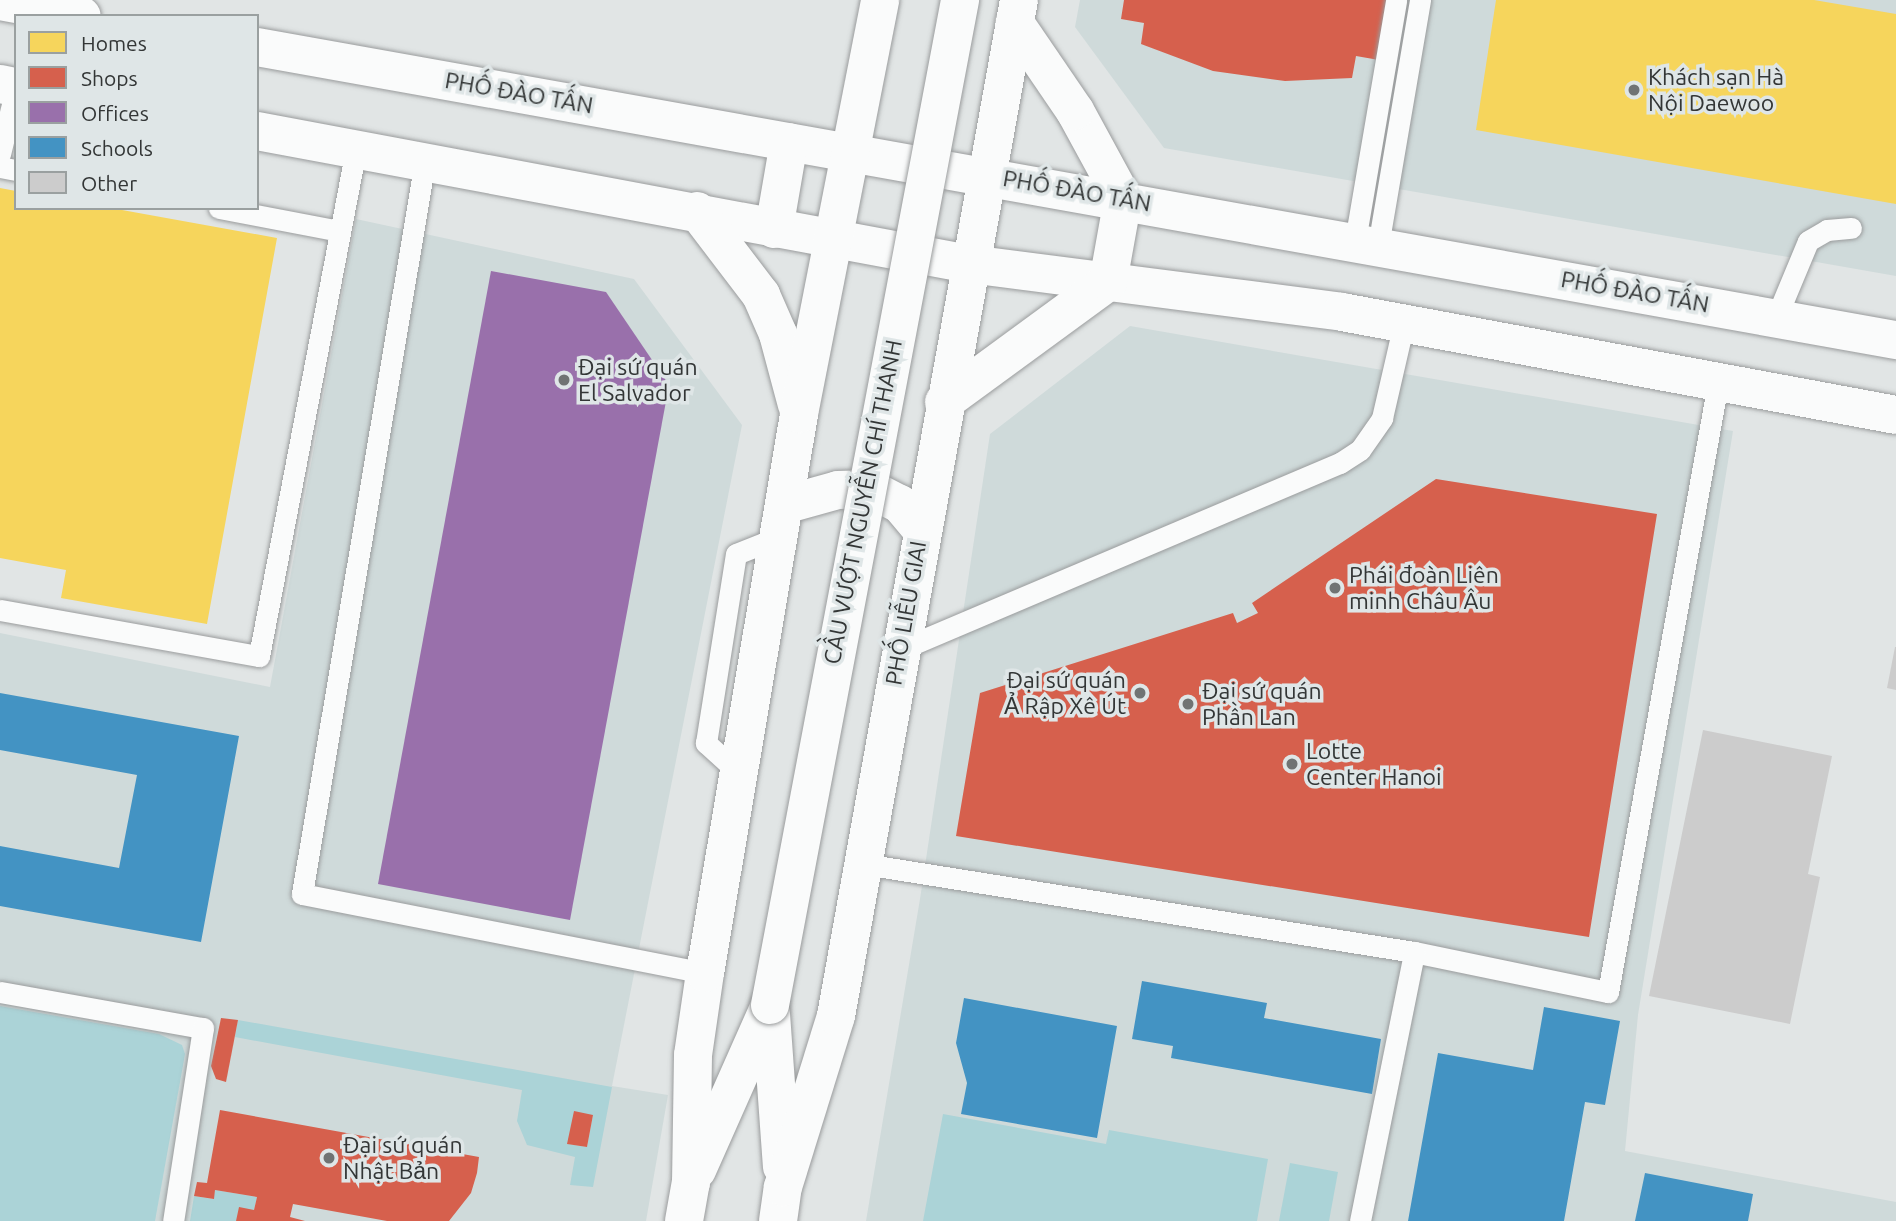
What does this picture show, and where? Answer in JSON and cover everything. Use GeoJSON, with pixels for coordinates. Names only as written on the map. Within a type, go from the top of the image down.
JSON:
{"type":"FeatureCollection","features":[{"type":"Feature","properties":{"kind":"main road"},"geometry":{"type":"LineString","coordinates":[[684,1221],[691,1182],[693,1055],[705,972],[799,414],[880,0]]}},
{"type":"Feature","properties":{"kind":"main road","name":"CẦU VƯỢT NGUYỄN CHÍ THANH"},"geometry":{"type":"LineString","coordinates":[[781,1204],[771,1006],[960,0]]}},
{"type":"Feature","properties":{"kind":"main road"},"geometry":{"type":"LineString","coordinates":[[0,1],[71,14]]}},
{"type":"Feature","properties":{"kind":"main road"},"geometry":{"type":"LineString","coordinates":[[944,402],[1108,282],[1123,199],[1017,11]]}},
{"type":"Feature","properties":{"kind":"main road","name":"PHỐ LIỄU GIAI"},"geometry":{"type":"LineString","coordinates":[[781,1204],[836,1016],[899,650],[1017,11]]}},
{"type":"Feature","properties":{"kind":"main road","name":"PHỐ ĐÀO TẤN"},"geometry":{"type":"LineString","coordinates":[[259,47],[1123,199],[1896,340]]}},
{"type":"Feature","properties":{"kind":"main road"},"geometry":{"type":"LineString","coordinates":[[259,131],[697,211],[774,229],[969,264],[1404,323],[1896,415]]}},
{"type":"Feature","properties":{"kind":"main road"},"geometry":{"type":"LineString","coordinates":[[774,229],[789,142]]}},
{"type":"Feature","properties":{"kind":"main road"},"geometry":{"type":"LineString","coordinates":[[697,211],[761,295],[778,334],[799,414]]}},
{"type":"Feature","properties":{"kind":"main road"},"geometry":{"type":"LineString","coordinates":[[781,521],[838,490],[870,489],[900,504],[921,529]]}},
{"type":"Feature","properties":{"kind":"main road","name":"CẦU VƯỢT NGUYỄN CHÍ THANH"},"geometry":{"type":"LineString","coordinates":[[691,1182],[771,1006]]}},
{"type":"Feature","properties":{"kind":"lane"},"geometry":{"type":"LineString","coordinates":[[1367,244],[1396,0]]}},
{"type":"Feature","properties":{"kind":"lane"},"geometry":{"type":"LineString","coordinates":[[1367,244],[1420,0]]}},
{"type":"Feature","properties":{"kind":"lane"},"geometry":{"type":"LineString","coordinates":[[0,154],[14,96]]}},
{"type":"Feature","properties":{"kind":"lane"},"geometry":{"type":"LineString","coordinates":[[0,610],[259,656],[356,149]]}},
{"type":"Feature","properties":{"kind":"lane"},"geometry":{"type":"LineString","coordinates":[[425,161],[302,894],[705,972]]}},
{"type":"Feature","properties":{"kind":"lane"},"geometry":{"type":"LineString","coordinates":[[230,210],[340,231]]}},
{"type":"Feature","properties":{"kind":"lane"},"geometry":{"type":"LineString","coordinates":[[1776,318],[1808,241],[1827,230],[1850,228]]}},
{"type":"Feature","properties":{"kind":"lane"},"geometry":{"type":"LineString","coordinates":[[899,650],[1340,463],[1360,450],[1382,418],[1404,323]]}},
{"type":"Feature","properties":{"kind":"lane"},"geometry":{"type":"LineString","coordinates":[[864,864],[1414,951],[1608,992],[1718,383]]}},
{"type":"Feature","properties":{"kind":"lane"},"geometry":{"type":"LineString","coordinates":[[1360,1221],[1414,951]]}},
{"type":"Feature","properties":{"kind":"lane"},"geometry":{"type":"LineString","coordinates":[[0,992],[203,1028],[173,1221]]}},
{"type":"Feature","properties":{"kind":"shaded area","name":"Khách sạn Hà Nội Daewoo"},"geometry":{"type":"Polygon","coordinates":[[[1080,0],[1896,0],[1896,276],[1164,148],[1075,27],[1080,0]]]}},
{"type":"Feature","properties":{"kind":"shaded area"},"geometry":{"type":"Polygon","coordinates":[[[356,219],[634,279],[742,425],[612,1086],[668,1095],[646,1221],[0,1221],[0,633],[270,687],[356,219]]]}},
{"type":"Feature","properties":{"kind":"shaded area"},"geometry":{"type":"Polygon","coordinates":[[[1130,326],[1733,431],[1638,1015],[1625,1151],[1896,1202],[1896,1221],[866,1221],[920,899],[990,434],[1130,326]]]}},
{"type":"Feature","properties":{"kind":"shaded area"},"geometry":{"type":"Polygon","coordinates":[[[0,1006],[159,1034],[182,1045],[185,1054],[155,1221],[0,1221],[0,1006]]]}},
{"type":"Feature","properties":{"kind":"shaded area"},"geometry":{"type":"Polygon","coordinates":[[[238,1020],[612,1087],[593,1187],[570,1185],[575,1157],[527,1145],[517,1121],[522,1090],[235,1037],[238,1020]],[[593,1115],[568,1144],[587,1147],[593,1115]]]}},
{"type":"Feature","properties":{"kind":"shaded area"},"geometry":{"type":"Polygon","coordinates":[[[943,1114],[1106,1144],[1109,1130],[1268,1159],[1257,1221],[923,1221],[943,1114]]]}},
{"type":"Feature","properties":{"kind":"shaded area"},"geometry":{"type":"Polygon","coordinates":[[[1290,1163],[1338,1172],[1329,1221],[1279,1221],[1290,1163]]]}},
{"type":"Feature","properties":{"kind":"shaded area"},"geometry":{"type":"Polygon","coordinates":[[[215,1190],[257,1197],[254,1210],[236,1221],[190,1221],[194,1196],[213,1199],[215,1190]]]}},
{"type":"Feature","properties":{"kind":"building: Homes"},"geometry":{"type":"Polygon","coordinates":[[[1496,0],[1814,0],[1896,14],[1896,204],[1476,130],[1496,0]]]}},
{"type":"Feature","properties":{"kind":"building: Homes"},"geometry":{"type":"Polygon","coordinates":[[[0,188],[14,191],[14,210],[122,210],[277,238],[207,624],[61,598],[66,570],[0,558],[0,188]]]}},
{"type":"Feature","properties":{"kind":"building: Shops"},"geometry":{"type":"Polygon","coordinates":[[[1124,0],[1389,0],[1379,60],[1356,56],[1352,78],[1285,81],[1213,71],[1141,44],[1144,23],[1121,19],[1124,0]]]}},
{"type":"Feature","properties":{"kind":"building: Shops","name":"Lotte Center Hanoi"},"geometry":{"type":"Polygon","coordinates":[[[1436,479],[1657,514],[1589,937],[956,836],[980,693],[1233,613],[1237,623],[1258,613],[1252,603],[1436,479]]]}},
{"type":"Feature","properties":{"kind":"building: Shops"},"geometry":{"type":"Polygon","coordinates":[[[221,1018],[238,1020],[226,1082],[216,1079],[211,1066],[221,1018]]]}},
{"type":"Feature","properties":{"kind":"building: Shops"},"geometry":{"type":"Polygon","coordinates":[[[220,1110],[479,1157],[477,1173],[471,1193],[449,1221],[387,1221],[293,1204],[290,1217],[305,1221],[236,1221],[239,1207],[254,1210],[257,1197],[215,1190],[214,1199],[194,1196],[197,1182],[207,1183],[220,1110]]]}},
{"type":"Feature","properties":{"kind":"building: Shops"},"geometry":{"type":"Polygon","coordinates":[[[574,1111],[593,1115],[587,1147],[567,1144],[574,1111]]]}},
{"type":"Feature","properties":{"kind":"building: Offices"},"geometry":{"type":"Polygon","coordinates":[[[491,271],[606,292],[669,385],[570,920],[378,884],[491,271]]]}},
{"type":"Feature","properties":{"kind":"building: Schools"},"geometry":{"type":"Polygon","coordinates":[[[0,693],[239,736],[201,942],[0,906],[0,846],[119,868],[137,775],[0,750],[0,693]]]}},
{"type":"Feature","properties":{"kind":"building: Schools"},"geometry":{"type":"Polygon","coordinates":[[[1142,981],[1267,1003],[1264,1018],[1381,1039],[1372,1094],[1171,1058],[1173,1046],[1132,1039],[1142,981]]]}},
{"type":"Feature","properties":{"kind":"building: Schools"},"geometry":{"type":"Polygon","coordinates":[[[964,998],[1117,1026],[1097,1138],[961,1114],[967,1083],[956,1043],[964,998]]]}},
{"type":"Feature","properties":{"kind":"building: Schools"},"geometry":{"type":"Polygon","coordinates":[[[1544,1007],[1620,1021],[1605,1105],[1585,1102],[1564,1221],[1408,1221],[1438,1053],[1533,1070],[1544,1007]]]}},
{"type":"Feature","properties":{"kind":"building: Schools"},"geometry":{"type":"Polygon","coordinates":[[[1645,1173],[1753,1194],[1748,1221],[1635,1221],[1645,1173]]]}},
{"type":"Feature","properties":{"kind":"building: Other"},"geometry":{"type":"Polygon","coordinates":[[[1896,647],[1896,690],[1887,688],[1896,647]]]}},
{"type":"Feature","properties":{"kind":"building: Other"},"geometry":{"type":"Polygon","coordinates":[[[1703,730],[1832,756],[1808,874],[1820,877],[1790,1024],[1649,996],[1703,730]]]}},
{"type":"Feature","properties":{"kind":"place","name":"Khách sạn Hà Nội Daewoo"},"geometry":{"type":"Point","coordinates":[1634,90]}},
{"type":"Feature","properties":{"kind":"place","name":"Đại sứ quán El Salvador"},"geometry":{"type":"Point","coordinates":[564,380]}},
{"type":"Feature","properties":{"kind":"place","name":"Phái đoàn Liên minh Châu Âu"},"geometry":{"type":"Point","coordinates":[1335,588]}},
{"type":"Feature","properties":{"kind":"place","name":"Đại sứ quán Ả Rập Xê Út"},"geometry":{"type":"Point","coordinates":[1140,693]}},
{"type":"Feature","properties":{"kind":"place","name":"Đại sứ quán Phần Lan"},"geometry":{"type":"Point","coordinates":[1188,704]}},
{"type":"Feature","properties":{"kind":"place","name":"Lotte Center Hanoi"},"geometry":{"type":"Point","coordinates":[1292,764]}},
{"type":"Feature","properties":{"kind":"place","name":"Đại sứ quán Nhật Bản"},"geometry":{"type":"Point","coordinates":[329,1158]}}]}
